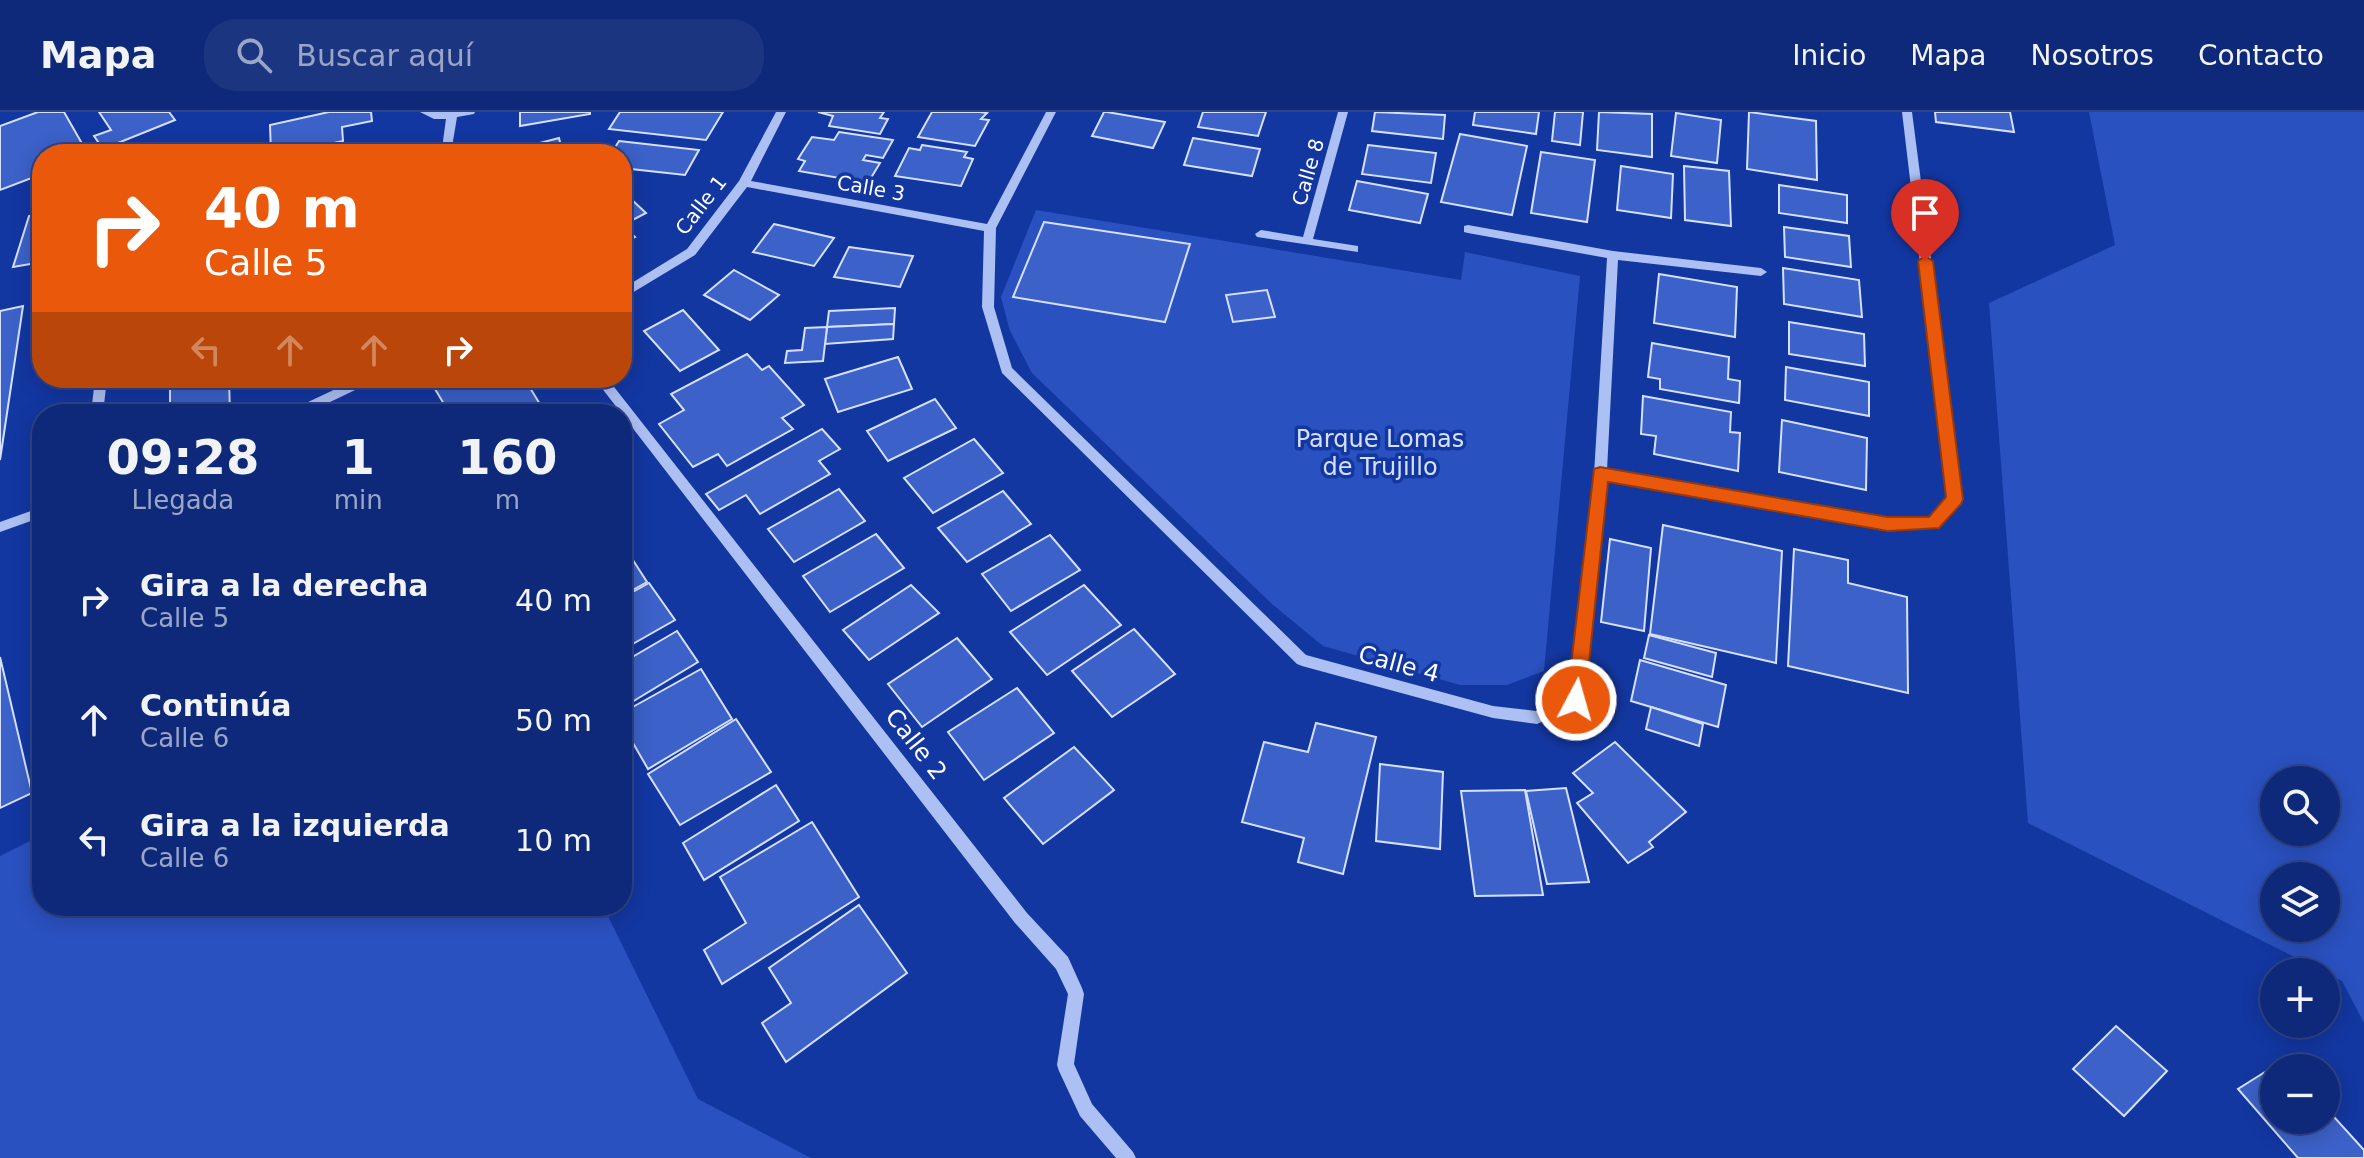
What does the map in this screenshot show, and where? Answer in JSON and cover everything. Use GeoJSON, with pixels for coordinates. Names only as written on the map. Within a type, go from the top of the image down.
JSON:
{"type":"FeatureCollection","features":[{"type":"Feature","properties":{"kind":"street"},"geometry":{"type":"LineString","coordinates":[[425,112],[438,117],[470,112]]}},
{"type":"Feature","properties":{"kind":"street","name":"Calle 1"},"geometry":{"type":"LineString","coordinates":[[632,289],[691,252],[744,183],[781,112]]}},
{"type":"Feature","properties":{"kind":"street","name":"Calle 4"},"geometry":{"type":"LineString","coordinates":[[1051,112],[990,228],[988,307],[1006,370],[1302,660],[1493,712],[1537,718],[1576,700],[1600,474],[1613,255]]}},
{"type":"Feature","properties":{"kind":"street","name":"Calle 8"},"geometry":{"type":"LineString","coordinates":[[1307,241],[1343,112]]}},
{"type":"Feature","properties":{"kind":"street"},"geometry":{"type":"LineString","coordinates":[[1600,474],[1888,524],[1933,524],[1955,499],[1907,112]]}},
{"type":"Feature","properties":{"kind":"street"},"geometry":{"type":"LineString","coordinates":[[448,144],[452,117]]}},
{"type":"Feature","properties":{"kind":"street","name":"Calle 3"},"geometry":{"type":"LineString","coordinates":[[744,183],[990,228]]}},
{"type":"Feature","properties":{"kind":"street"},"geometry":{"type":"LineString","coordinates":[[1468,229],[1613,255],[1761,272]]}},
{"type":"Feature","properties":{"kind":"street"},"geometry":{"type":"LineString","coordinates":[[1261,234],[1354,249]]}},
{"type":"Feature","properties":{"kind":"street"},"geometry":{"type":"LineString","coordinates":[[310,404],[337,388]]}},
{"type":"Feature","properties":{"kind":"street","name":"Calle 2"},"geometry":{"type":"LineString","coordinates":[[608,388],[620,404]]}},
{"type":"Feature","properties":{"kind":"street","name":"Calle 2"},"geometry":{"type":"LineString","coordinates":[[632,419],[1021,918],[1062,963],[1076,994],[1065,1065],[1086,1110],[1127,1158]]}},
{"type":"Feature","properties":{"kind":"street"},"geometry":{"type":"LineString","coordinates":[[0,527],[32,516]]}},
{"type":"Feature","properties":{"kind":"green space"},"geometry":{"type":"Polygon","coordinates":[[[2089,112],[2364,112],[2364,1023],[2340,980],[2340,958],[2296,958],[2264,942],[2340,942],[2340,862],[2260,862],[2260,940],[2028,823],[1989,303],[2115,245],[2089,112]]]}},
{"type":"Feature","properties":{"kind":"green space","name":"Parque Lomas de Trujillo"},"geometry":{"type":"Polygon","coordinates":[[[1036,210],[1461,280],[1465,252],[1580,276],[1544,671],[1507,685],[1460,685],[1323,646],[1272,604],[1032,373],[1010,331],[1001,297],[1036,210]]]}},
{"type":"Feature","properties":{"kind":"green space"},"geometry":{"type":"Polygon","coordinates":[[[32,840],[32,916],[608,916],[698,1099],[811,1158],[0,1158],[0,856],[32,840]]]}},
{"type":"Feature","properties":{"kind":"building"},"geometry":{"type":"Polygon","coordinates":[[[38,112],[64,112],[82,144],[32,144],[32,178],[0,190],[0,126],[38,112]]]}},
{"type":"Feature","properties":{"kind":"building"},"geometry":{"type":"Polygon","coordinates":[[[99,112],[169,112],[175,120],[115,144],[100,144],[94,136],[111,130],[99,112]]]}},
{"type":"Feature","properties":{"kind":"building"},"geometry":{"type":"Polygon","coordinates":[[[329,112],[371,112],[372,121],[342,127],[343,141],[330,144],[271,144],[270,125],[329,112]]]}},
{"type":"Feature","properties":{"kind":"building"},"geometry":{"type":"Polygon","coordinates":[[[520,112],[590,112],[590,114],[520,126],[520,112]]]}},
{"type":"Feature","properties":{"kind":"building"},"geometry":{"type":"Polygon","coordinates":[[[620,112],[723,112],[706,140],[609,129],[620,112]]]}},
{"type":"Feature","properties":{"kind":"building"},"geometry":{"type":"Polygon","coordinates":[[[818,112],[884,112],[880,118],[888,119],[880,134],[829,126],[833,116],[818,112]]]}},
{"type":"Feature","properties":{"kind":"building"},"geometry":{"type":"Polygon","coordinates":[[[932,112],[980,112],[987,113],[981,119],[989,120],[975,146],[918,137],[932,112]]]}},
{"type":"Feature","properties":{"kind":"building"},"geometry":{"type":"Polygon","coordinates":[[[1104,112],[1165,122],[1153,148],[1092,136],[1104,112]]]}},
{"type":"Feature","properties":{"kind":"building"},"geometry":{"type":"Polygon","coordinates":[[[1203,112],[1266,112],[1258,136],[1198,127],[1203,112]]]}},
{"type":"Feature","properties":{"kind":"building"},"geometry":{"type":"Polygon","coordinates":[[[1375,112],[1445,115],[1443,139],[1372,131],[1375,112]]]}},
{"type":"Feature","properties":{"kind":"building"},"geometry":{"type":"Polygon","coordinates":[[[1475,112],[1539,112],[1536,134],[1473,125],[1475,112]]]}},
{"type":"Feature","properties":{"kind":"building"},"geometry":{"type":"Polygon","coordinates":[[[1555,112],[1583,112],[1580,145],[1552,141],[1555,112]]]}},
{"type":"Feature","properties":{"kind":"building"},"geometry":{"type":"Polygon","coordinates":[[[1599,112],[1652,114],[1652,157],[1597,150],[1599,112]]]}},
{"type":"Feature","properties":{"kind":"building"},"geometry":{"type":"Polygon","coordinates":[[[1749,112],[1816,121],[1817,180],[1747,169],[1749,112]]]}},
{"type":"Feature","properties":{"kind":"building"},"geometry":{"type":"Polygon","coordinates":[[[1935,112],[2010,112],[2014,132],[1936,122],[1935,112]]]}},
{"type":"Feature","properties":{"kind":"building"},"geometry":{"type":"Polygon","coordinates":[[[1676,113],[1721,120],[1717,163],[1671,156],[1676,113]]]}},
{"type":"Feature","properties":{"kind":"building"},"geometry":{"type":"Polygon","coordinates":[[[839,132],[893,140],[883,158],[866,155],[863,160],[880,163],[868,183],[799,171],[805,161],[798,159],[812,137],[834,140],[839,132]]]}},
{"type":"Feature","properties":{"kind":"building"},"geometry":{"type":"Polygon","coordinates":[[[1460,134],[1527,146],[1512,215],[1441,202],[1460,134]]]}},
{"type":"Feature","properties":{"kind":"building"},"geometry":{"type":"Polygon","coordinates":[[[559,138],[560,144],[536,144],[559,138]]]}},
{"type":"Feature","properties":{"kind":"building"},"geometry":{"type":"Polygon","coordinates":[[[1193,138],[1260,149],[1252,176],[1184,165],[1193,138]]]}},
{"type":"Feature","properties":{"kind":"building"},"geometry":{"type":"Polygon","coordinates":[[[619,141],[699,150],[685,175],[632,169],[632,144],[617,144],[619,141]]]}},
{"type":"Feature","properties":{"kind":"building"},"geometry":{"type":"Polygon","coordinates":[[[922,145],[967,152],[964,157],[973,159],[961,186],[895,176],[909,148],[920,150],[922,145]]]}},
{"type":"Feature","properties":{"kind":"building"},"geometry":{"type":"Polygon","coordinates":[[[1368,145],[1436,153],[1431,183],[1362,174],[1368,145]]]}},
{"type":"Feature","properties":{"kind":"building"},"geometry":{"type":"Polygon","coordinates":[[[1541,152],[1595,160],[1587,222],[1531,213],[1541,152]]]}},
{"type":"Feature","properties":{"kind":"building"},"geometry":{"type":"Polygon","coordinates":[[[1621,166],[1673,174],[1671,218],[1617,210],[1621,166]]]}},
{"type":"Feature","properties":{"kind":"building"},"geometry":{"type":"Polygon","coordinates":[[[1684,166],[1729,171],[1731,226],[1685,220],[1684,166]]]}},
{"type":"Feature","properties":{"kind":"building"},"geometry":{"type":"Polygon","coordinates":[[[1357,181],[1428,194],[1420,223],[1349,210],[1357,181]]]}},
{"type":"Feature","properties":{"kind":"building"},"geometry":{"type":"Polygon","coordinates":[[[1779,185],[1847,195],[1847,223],[1779,213],[1779,185]]]}},
{"type":"Feature","properties":{"kind":"building"},"geometry":{"type":"Polygon","coordinates":[[[632,200],[646,213],[632,220],[632,200]]]}},
{"type":"Feature","properties":{"kind":"building"},"geometry":{"type":"Polygon","coordinates":[[[32,215],[32,264],[13,267],[29,216],[32,215]]]}},
{"type":"Feature","properties":{"kind":"building"},"geometry":{"type":"Polygon","coordinates":[[[1044,222],[1190,244],[1165,322],[1013,297],[1044,222]]]}},
{"type":"Feature","properties":{"kind":"building"},"geometry":{"type":"Polygon","coordinates":[[[774,224],[834,238],[814,266],[753,252],[774,224]]]}},
{"type":"Feature","properties":{"kind":"building"},"geometry":{"type":"Polygon","coordinates":[[[1784,227],[1849,236],[1851,267],[1785,257],[1784,227]]]}},
{"type":"Feature","properties":{"kind":"building"},"geometry":{"type":"Polygon","coordinates":[[[849,247],[913,256],[900,287],[834,277],[849,247]]]}},
{"type":"Feature","properties":{"kind":"building"},"geometry":{"type":"Polygon","coordinates":[[[1783,268],[1859,280],[1862,317],[1784,304],[1783,268]]]}},
{"type":"Feature","properties":{"kind":"building"},"geometry":{"type":"Polygon","coordinates":[[[734,270],[779,295],[750,320],[704,295],[734,270]]]}},
{"type":"Feature","properties":{"kind":"building"},"geometry":{"type":"Polygon","coordinates":[[[1659,274],[1737,287],[1735,337],[1654,323],[1659,274]]]}},
{"type":"Feature","properties":{"kind":"building"},"geometry":{"type":"Polygon","coordinates":[[[1267,290],[1275,317],[1233,322],[1226,295],[1267,290]]]}},
{"type":"Feature","properties":{"kind":"building"},"geometry":{"type":"Polygon","coordinates":[[[23,306],[0,460],[0,311],[23,306]]]}},
{"type":"Feature","properties":{"kind":"building"},"geometry":{"type":"Polygon","coordinates":[[[895,308],[894,324],[827,327],[829,311],[895,308]]]}},
{"type":"Feature","properties":{"kind":"building"},"geometry":{"type":"Polygon","coordinates":[[[683,310],[719,350],[680,371],[644,331],[683,310]]]}},
{"type":"Feature","properties":{"kind":"building"},"geometry":{"type":"Polygon","coordinates":[[[1789,322],[1864,334],[1865,366],[1789,354],[1789,322]]]}},
{"type":"Feature","properties":{"kind":"building"},"geometry":{"type":"Polygon","coordinates":[[[894,324],[893,339],[825,344],[827,327],[894,324]]]}},
{"type":"Feature","properties":{"kind":"building"},"geometry":{"type":"Polygon","coordinates":[[[827,327],[823,361],[785,363],[787,351],[802,350],[805,328],[827,327]]]}},
{"type":"Feature","properties":{"kind":"building"},"geometry":{"type":"Polygon","coordinates":[[[1652,343],[1729,357],[1728,379],[1740,381],[1739,403],[1660,389],[1660,379],[1648,377],[1652,343]]]}},
{"type":"Feature","properties":{"kind":"building"},"geometry":{"type":"Polygon","coordinates":[[[747,354],[762,370],[769,366],[804,405],[782,418],[793,429],[727,466],[718,454],[693,467],[659,424],[684,410],[671,394],[747,354]]]}},
{"type":"Feature","properties":{"kind":"building"},"geometry":{"type":"Polygon","coordinates":[[[898,357],[912,389],[838,412],[825,379],[898,357]]]}},
{"type":"Feature","properties":{"kind":"building"},"geometry":{"type":"Polygon","coordinates":[[[1786,367],[1869,382],[1869,416],[1785,400],[1786,367]]]}},
{"type":"Feature","properties":{"kind":"building"},"geometry":{"type":"Polygon","coordinates":[[[170,388],[229,388],[230,404],[170,404],[170,388]]]}},
{"type":"Feature","properties":{"kind":"building"},"geometry":{"type":"Polygon","coordinates":[[[530,388],[540,404],[444,404],[435,389],[530,388]]]}},
{"type":"Feature","properties":{"kind":"building"},"geometry":{"type":"Polygon","coordinates":[[[1643,396],[1731,412],[1730,432],[1740,433],[1738,471],[1654,454],[1656,436],[1641,434],[1643,396]]]}},
{"type":"Feature","properties":{"kind":"building"},"geometry":{"type":"Polygon","coordinates":[[[935,399],[956,428],[888,461],[867,431],[935,399]]]}},
{"type":"Feature","properties":{"kind":"building"},"geometry":{"type":"Polygon","coordinates":[[[1782,420],[1867,438],[1866,490],[1779,472],[1782,420]]]}},
{"type":"Feature","properties":{"kind":"building"},"geometry":{"type":"Polygon","coordinates":[[[822,429],[840,449],[819,461],[830,474],[760,514],[746,495],[719,510],[706,494],[822,429]]]}},
{"type":"Feature","properties":{"kind":"building"},"geometry":{"type":"Polygon","coordinates":[[[974,439],[1003,473],[933,513],[904,478],[974,439]]]}},
{"type":"Feature","properties":{"kind":"building"},"geometry":{"type":"Polygon","coordinates":[[[839,489],[865,521],[794,562],[768,529],[839,489]]]}},
{"type":"Feature","properties":{"kind":"building"},"geometry":{"type":"Polygon","coordinates":[[[1003,491],[1031,524],[967,562],[938,528],[1003,491]]]}},
{"type":"Feature","properties":{"kind":"building"},"geometry":{"type":"Polygon","coordinates":[[[1663,525],[1782,551],[1776,663],[1650,634],[1663,525]]]}},
{"type":"Feature","properties":{"kind":"building"},"geometry":{"type":"Polygon","coordinates":[[[876,534],[904,568],[830,612],[803,576],[876,534]]]}},
{"type":"Feature","properties":{"kind":"building"},"geometry":{"type":"Polygon","coordinates":[[[1050,535],[1080,570],[1011,611],[982,574],[1050,535]]]}},
{"type":"Feature","properties":{"kind":"building"},"geometry":{"type":"Polygon","coordinates":[[[1610,539],[1651,548],[1644,631],[1601,622],[1610,539]]]}},
{"type":"Feature","properties":{"kind":"building"},"geometry":{"type":"Polygon","coordinates":[[[1794,549],[1848,560],[1848,583],[1907,597],[1908,693],[1788,666],[1794,549]]]}},
{"type":"Feature","properties":{"kind":"building"},"geometry":{"type":"Polygon","coordinates":[[[632,559],[647,582],[632,590],[632,559]]]}},
{"type":"Feature","properties":{"kind":"building"},"geometry":{"type":"Polygon","coordinates":[[[649,583],[675,620],[632,644],[632,592],[649,583]]]}},
{"type":"Feature","properties":{"kind":"building"},"geometry":{"type":"Polygon","coordinates":[[[911,585],[939,613],[869,660],[843,630],[911,585]]]}},
{"type":"Feature","properties":{"kind":"building"},"geometry":{"type":"Polygon","coordinates":[[[1084,585],[1121,625],[1047,675],[1010,632],[1084,585]]]}},
{"type":"Feature","properties":{"kind":"building"},"geometry":{"type":"Polygon","coordinates":[[[1134,629],[1175,674],[1112,717],[1072,671],[1134,629]]]}},
{"type":"Feature","properties":{"kind":"building"},"geometry":{"type":"Polygon","coordinates":[[[677,631],[698,662],[632,702],[632,657],[677,631]]]}},
{"type":"Feature","properties":{"kind":"building"},"geometry":{"type":"Polygon","coordinates":[[[1649,635],[1716,653],[1712,677],[1644,658],[1649,635]]]}},
{"type":"Feature","properties":{"kind":"building"},"geometry":{"type":"Polygon","coordinates":[[[957,638],[992,679],[922,727],[888,684],[957,638]]]}},
{"type":"Feature","properties":{"kind":"building"},"geometry":{"type":"Polygon","coordinates":[[[0,657],[32,793],[0,808],[0,657]]]}},
{"type":"Feature","properties":{"kind":"building"},"geometry":{"type":"Polygon","coordinates":[[[1640,660],[1726,685],[1718,727],[1631,701],[1640,660]]]}},
{"type":"Feature","properties":{"kind":"building"},"geometry":{"type":"Polygon","coordinates":[[[701,669],[732,719],[648,769],[632,741],[632,707],[701,669]]]}},
{"type":"Feature","properties":{"kind":"building"},"geometry":{"type":"Polygon","coordinates":[[[1017,688],[1054,733],[984,780],[948,732],[1017,688]]]}},
{"type":"Feature","properties":{"kind":"building"},"geometry":{"type":"Polygon","coordinates":[[[1651,707],[1703,724],[1699,746],[1646,729],[1651,707]]]}},
{"type":"Feature","properties":{"kind":"building"},"geometry":{"type":"Polygon","coordinates":[[[736,719],[771,772],[680,825],[648,774],[736,719]]]}},
{"type":"Feature","properties":{"kind":"building"},"geometry":{"type":"Polygon","coordinates":[[[1316,723],[1376,737],[1343,874],[1298,862],[1304,838],[1242,822],[1264,742],[1308,752],[1316,723]]]}},
{"type":"Feature","properties":{"kind":"building"},"geometry":{"type":"Polygon","coordinates":[[[1615,742],[1686,812],[1649,842],[1653,847],[1628,863],[1577,803],[1593,793],[1573,773],[1615,742]]]}},
{"type":"Feature","properties":{"kind":"building"},"geometry":{"type":"Polygon","coordinates":[[[1074,747],[1114,790],[1043,844],[1004,798],[1074,747]]]}},
{"type":"Feature","properties":{"kind":"building"},"geometry":{"type":"Polygon","coordinates":[[[1380,764],[1443,772],[1440,849],[1376,841],[1380,764]]]}},
{"type":"Feature","properties":{"kind":"building"},"geometry":{"type":"Polygon","coordinates":[[[776,785],[799,821],[704,880],[683,843],[776,785]]]}},
{"type":"Feature","properties":{"kind":"building"},"geometry":{"type":"Polygon","coordinates":[[[1566,788],[1589,882],[1547,884],[1526,791],[1566,788]]]}},
{"type":"Feature","properties":{"kind":"building"},"geometry":{"type":"Polygon","coordinates":[[[1525,790],[1543,895],[1475,896],[1461,791],[1525,790]]]}},
{"type":"Feature","properties":{"kind":"building"},"geometry":{"type":"Polygon","coordinates":[[[812,822],[859,897],[722,984],[704,950],[746,923],[720,877],[812,822]]]}},
{"type":"Feature","properties":{"kind":"building"},"geometry":{"type":"Polygon","coordinates":[[[859,905],[907,973],[786,1062],[762,1023],[791,1003],[769,968],[859,905]]]}},
{"type":"Feature","properties":{"kind":"building"},"geometry":{"type":"Polygon","coordinates":[[[2116,1026],[2167,1071],[2124,1116],[2073,1069],[2116,1026]]]}},
{"type":"Feature","properties":{"kind":"building"},"geometry":{"type":"Polygon","coordinates":[[[2260,1075],[2260,1114],[2238,1089],[2260,1075]]]}},
{"type":"Feature","properties":{"kind":"building"},"geometry":{"type":"Polygon","coordinates":[[[2340,1123],[2364,1150],[2364,1158],[2298,1158],[2277,1134],[2340,1134],[2340,1123]]]}},
{"type":"Feature","properties":{"kind":"route"},"geometry":{"type":"LineString","coordinates":[[1576,700],[1600,474],[1888,524],[1933,524],[1955,499],[1925,261]]}}]}
